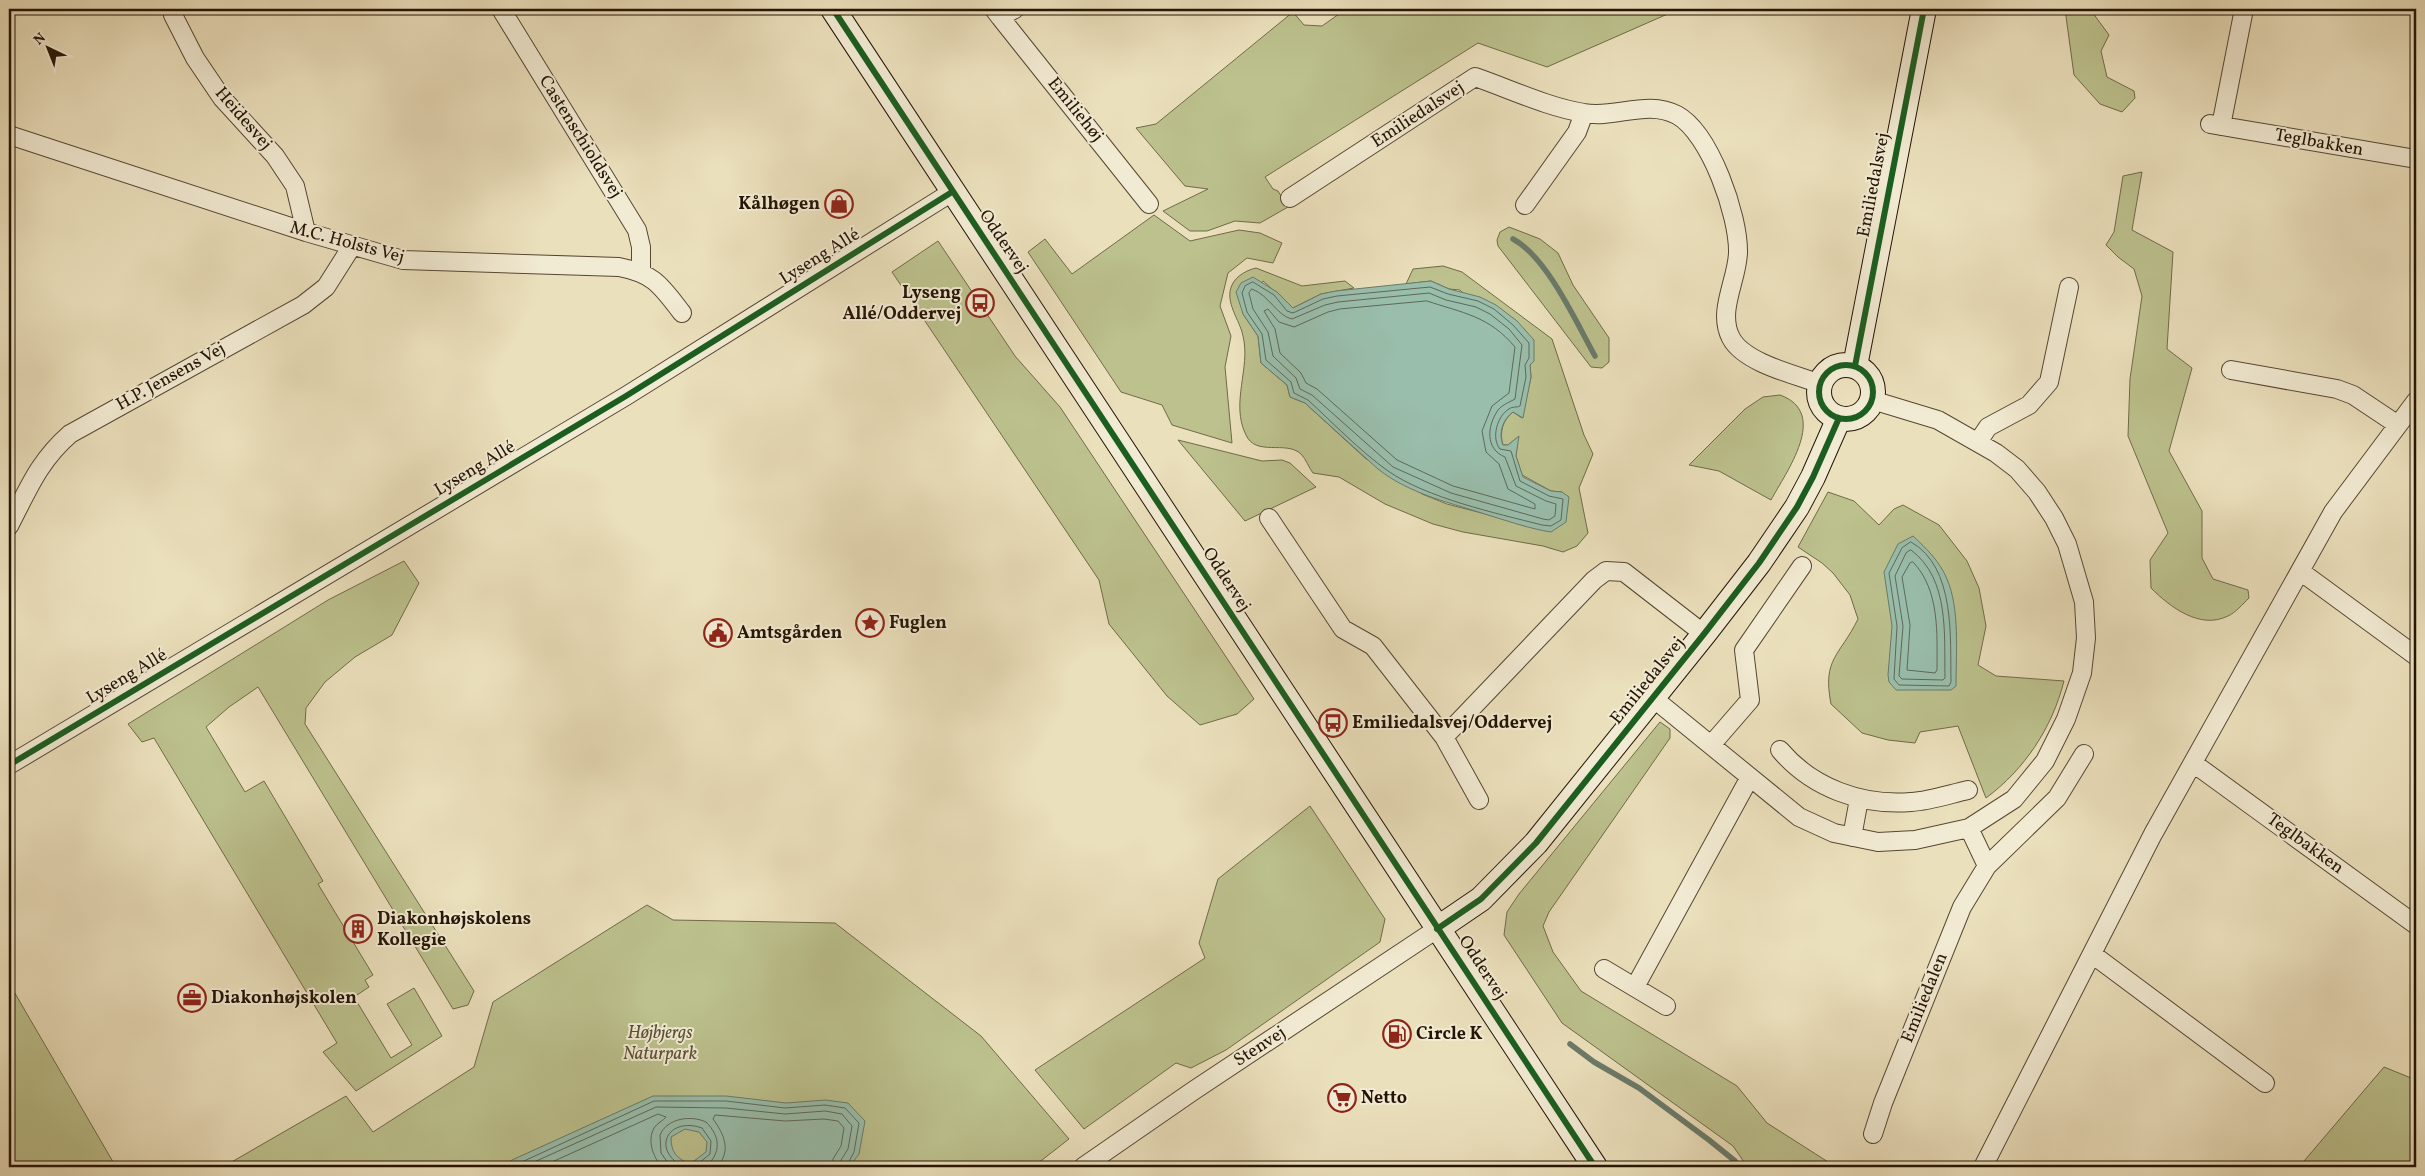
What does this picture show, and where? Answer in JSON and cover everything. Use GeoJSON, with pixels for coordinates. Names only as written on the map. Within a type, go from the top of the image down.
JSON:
{"type":"FeatureCollection","features":[{"type":"Feature","properties":{"kind":"street","name":"Heidesvej"},"geometry":{"type":"LineString","coordinates":[[172,9],[173,15],[196,58],[222,98],[275,156],[295,186],[306,232]]}},
{"type":"Feature","properties":{"kind":"street","name":"Castenschioldsvej"},"geometry":{"type":"LineString","coordinates":[[501,9],[637,230],[641,247],[641,271]]}},
{"type":"Feature","properties":{"kind":"street","name":"Oddervej"},"geometry":{"type":"LineString","coordinates":[[832,9],[1595,1167]]}},
{"type":"Feature","properties":{"kind":"street","name":"Emiliedalsvej"},"geometry":{"type":"LineString","coordinates":[[1855,366],[1924,9]]}},
{"type":"Feature","properties":{"kind":"street","name":"Teglbakken"},"geometry":{"type":"LineString","coordinates":[[2244,9],[2216,125],[2416,159]]}},
{"type":"Feature","properties":{"kind":"street","name":"Emiliehøj"},"geometry":{"type":"LineString","coordinates":[[1003,11],[1149,204]]}},
{"type":"Feature","properties":{"kind":"street","name":"Emiliedalsvej"},"geometry":{"type":"LineString","coordinates":[[1290,198],[1475,77],[1584,113],[1606,115],[1632,109],[1655,108],[1676,114],[1693,127],[1705,144],[1731,206],[1738,254],[1726,313],[1731,339],[1743,353],[1759,362],[1821,384]]}},
{"type":"Feature","properties":{"kind":"street"},"geometry":{"type":"LineString","coordinates":[[1525,205],[1577,132],[1584,113]]}},
{"type":"Feature","properties":{"kind":"street","name":"M.C. Holsts Vej"},"geometry":{"type":"LineString","coordinates":[[9,135],[306,232],[403,260],[619,268],[641,271]]}},
{"type":"Feature","properties":{"kind":"street","name":"Lyseng Allé"},"geometry":{"type":"LineString","coordinates":[[9,765],[626,396],[952,192]]}},
{"type":"Feature","properties":{"kind":"street","name":"H.P. Jensens Vej"},"geometry":{"type":"LineString","coordinates":[[9,526],[35,475],[50,452],[70,434],[303,305],[326,286],[352,246]]}},
{"type":"Feature","properties":{"kind":"street"},"geometry":{"type":"LineString","coordinates":[[641,271],[661,287],[682,313]]}},
{"type":"Feature","properties":{"kind":"street"},"geometry":{"type":"LineString","coordinates":[[1978,442],[1988,427],[2029,406],[2050,382],[2069,287]]}},
{"type":"Feature","properties":{"kind":"street"},"geometry":{"type":"LineString","coordinates":[[1838,366],[1855,366],[1862,370],[1872,383],[1872,400],[1863,414],[1855,418],[1839,418],[1825,408],[1821,401],[1821,384],[1824,377],[1838,366]]}},
{"type":"Feature","properties":{"kind":"street"},"geometry":{"type":"LineString","coordinates":[[2231,370],[2337,388],[2353,395],[2398,425]]}},
{"type":"Feature","properties":{"kind":"street"},"geometry":{"type":"LineString","coordinates":[[1653,698],[1800,817],[1834,833],[1878,842],[1915,840],[1969,828],[2014,799],[2044,761],[2075,699],[2082,673],[2086,638],[2084,602],[2067,544],[2054,518],[2037,492],[2017,469],[1978,442],[1938,420],[1872,400]]}},
{"type":"Feature","properties":{"kind":"street"},"geometry":{"type":"LineString","coordinates":[[1989,1165],[2092,954],[2193,763],[2332,512],[2416,401]]}},
{"type":"Feature","properties":{"kind":"street","name":"Emiliedalsvej"},"geometry":{"type":"LineString","coordinates":[[1437,928],[1481,899],[1536,843],[1704,634],[1759,563],[1797,506],[1813,478],[1839,418]]}},
{"type":"Feature","properties":{"kind":"street"},"geometry":{"type":"LineString","coordinates":[[1269,518],[1343,629],[1373,646],[1444,737],[1480,800]]}},
{"type":"Feature","properties":{"kind":"street"},"geometry":{"type":"LineString","coordinates":[[1710,745],[1750,700],[1744,650],[1802,566]]}},
{"type":"Feature","properties":{"kind":"street","name":"Emiliedalsvej"},"geometry":{"type":"LineString","coordinates":[[1444,737],[1587,587],[1606,571],[1624,572],[1704,634]]}},
{"type":"Feature","properties":{"kind":"street"},"geometry":{"type":"LineString","coordinates":[[2300,571],[2416,656]]}},
{"type":"Feature","properties":{"kind":"street"},"geometry":{"type":"LineString","coordinates":[[1780,750],[1791,763],[1819,783],[1859,799],[1912,802],[1968,790]]}},
{"type":"Feature","properties":{"kind":"street","name":"Emiliedalen"},"geometry":{"type":"LineString","coordinates":[[1873,1134],[1883,1103],[1962,907],[1987,866],[2004,847],[2036,821],[2057,798],[2084,754]]}},
{"type":"Feature","properties":{"kind":"street","name":"Teglbakken"},"geometry":{"type":"LineString","coordinates":[[2193,763],[2416,925]]}},
{"type":"Feature","properties":{"kind":"street"},"geometry":{"type":"LineString","coordinates":[[1635,987],[1750,777]]}},
{"type":"Feature","properties":{"kind":"street"},"geometry":{"type":"LineString","coordinates":[[1852,837],[1859,799]]}},
{"type":"Feature","properties":{"kind":"street"},"geometry":{"type":"LineString","coordinates":[[1969,828],[1987,866]]}},
{"type":"Feature","properties":{"kind":"street","name":"Stenvej"},"geometry":{"type":"LineString","coordinates":[[1083,1167],[1437,928]]}},
{"type":"Feature","properties":{"kind":"street"},"geometry":{"type":"LineString","coordinates":[[2092,954],[2265,1083]]}},
{"type":"Feature","properties":{"kind":"street"},"geometry":{"type":"LineString","coordinates":[[1604,969],[1666,1006]]}},
{"type":"Feature","properties":{"kind":"green space"},"geometry":{"type":"Polygon","coordinates":[[[1346,9],[1679,9],[1547,67],[1478,43],[1265,177],[1273,189],[1278,191],[1288,207],[1260,223],[1235,221],[1207,231],[1190,231],[1163,211],[1208,189],[1185,186],[1136,128],[1156,124],[1293,12],[1304,25],[1322,26],[1346,9]]]}},
{"type":"Feature","properties":{"kind":"green space"},"geometry":{"type":"Polygon","coordinates":[[[2065,9],[2090,9],[2109,35],[2101,51],[2107,77],[2134,91],[2135,98],[2122,112],[2100,104],[2074,75],[2065,9]]]}},
{"type":"Feature","properties":{"kind":"green space"},"geometry":{"type":"Polygon","coordinates":[[[2142,172],[2132,230],[2173,252],[2167,349],[2192,368],[2169,451],[2202,511],[2202,558],[2213,579],[2248,590],[2249,598],[2242,606],[2231,615],[2217,620],[2196,618],[2186,614],[2176,609],[2151,588],[2150,560],[2168,533],[2128,436],[2130,379],[2142,296],[2134,269],[2106,245],[2114,232],[2123,176],[2142,172]]]}},
{"type":"Feature","properties":{"kind":"green space"},"geometry":{"type":"Polygon","coordinates":[[[1154,215],[1190,241],[1239,230],[1260,233],[1282,243],[1273,263],[1247,258],[1228,273],[1220,306],[1231,336],[1225,367],[1232,443],[1172,425],[1162,405],[1121,392],[1028,252],[1045,239],[1072,274],[1154,215]]]}},
{"type":"Feature","properties":{"kind":"green space"},"geometry":{"type":"Polygon","coordinates":[[[1509,227],[1540,239],[1558,253],[1573,285],[1609,338],[1609,362],[1602,368],[1591,367],[1498,246],[1497,240],[1500,232],[1509,227]]]}},
{"type":"Feature","properties":{"kind":"green space"},"geometry":{"type":"Polygon","coordinates":[[[938,241],[1015,356],[1060,407],[1254,699],[1237,714],[1200,725],[1167,696],[1109,624],[1099,580],[892,272],[938,241]]]}},
{"type":"Feature","properties":{"kind":"green space"},"geometry":{"type":"Polygon","coordinates":[[[1443,266],[1462,272],[1552,339],[1584,435],[1593,454],[1579,488],[1588,533],[1577,546],[1563,552],[1543,546],[1463,532],[1433,524],[1385,504],[1339,477],[1313,473],[1303,456],[1295,450],[1257,445],[1251,442],[1246,435],[1240,411],[1245,348],[1243,336],[1231,304],[1230,291],[1232,285],[1242,274],[1256,268],[1302,286],[1345,281],[1354,288],[1321,294],[1293,308],[1263,281],[1243,314],[1258,336],[1261,363],[1287,385],[1290,397],[1305,403],[1365,458],[1422,494],[1447,504],[1551,531],[1562,492],[1551,491],[1522,475],[1516,456],[1518,437],[1508,445],[1503,445],[1501,435],[1504,423],[1513,412],[1522,418],[1531,377],[1530,365],[1460,290],[1449,289],[1431,281],[1406,284],[1413,269],[1443,266]]]}},
{"type":"Feature","properties":{"kind":"green space"},"geometry":{"type":"Polygon","coordinates":[[[1780,395],[1795,404],[1802,415],[1803,429],[1794,459],[1771,500],[1719,471],[1689,465],[1745,409],[1763,397],[1780,395]]]}},
{"type":"Feature","properties":{"kind":"green space"},"geometry":{"type":"Polygon","coordinates":[[[1178,440],[1262,461],[1282,460],[1290,463],[1316,487],[1245,521],[1178,440]]]}},
{"type":"Feature","properties":{"kind":"green space"},"geometry":{"type":"Polygon","coordinates":[[[1828,492],[1854,501],[1879,525],[1894,509],[1903,505],[1939,525],[1967,561],[1979,588],[1986,626],[1978,665],[1996,676],[2064,681],[2052,715],[2025,761],[2000,787],[1986,798],[1958,726],[1920,732],[1915,743],[1888,740],[1862,733],[1831,704],[1829,677],[1831,667],[1834,658],[1858,619],[1850,595],[1833,573],[1798,547],[1828,492]]]}},
{"type":"Feature","properties":{"kind":"green space"},"geometry":{"type":"Polygon","coordinates":[[[404,561],[419,583],[392,635],[355,657],[325,682],[306,708],[305,724],[474,991],[468,1005],[453,1009],[258,687],[229,707],[206,727],[245,792],[264,781],[323,881],[318,884],[373,975],[365,980],[369,987],[354,997],[391,1058],[412,1045],[387,1004],[414,988],[442,1036],[356,1091],[323,1052],[337,1043],[154,738],[142,742],[128,724],[328,600],[404,561]]]}},
{"type":"Feature","properties":{"kind":"green space"},"geometry":{"type":"Polygon","coordinates":[[[1660,722],[1670,729],[1670,738],[1549,912],[1543,926],[1553,952],[1581,991],[1737,1086],[1767,1123],[1836,1167],[1754,1167],[1744,1162],[1733,1146],[1562,1023],[1504,935],[1507,912],[1519,894],[1660,722]]]}},
{"type":"Feature","properties":{"kind":"green space"},"geometry":{"type":"Polygon","coordinates":[[[1310,806],[1385,919],[1380,942],[1226,1050],[1191,1068],[1176,1063],[1084,1129],[1035,1070],[1205,958],[1199,943],[1218,879],[1310,806]]]}},
{"type":"Feature","properties":{"kind":"green space","name":"Højbjergs Naturpark"},"geometry":{"type":"Polygon","coordinates":[[[647,905],[673,920],[835,923],[981,1036],[1069,1139],[1033,1167],[223,1167],[346,1096],[373,1132],[474,1067],[493,1002],[647,905]]]}},
{"type":"Feature","properties":{"kind":"green space"},"geometry":{"type":"Polygon","coordinates":[[[9,983],[116,1167],[9,1167],[9,983]]]}},
{"type":"Feature","properties":{"kind":"green space"},"geometry":{"type":"Polygon","coordinates":[[[2384,1067],[2416,1080],[2416,1167],[2299,1167],[2384,1067]]]}},
{"type":"Feature","properties":{"kind":"water"},"geometry":{"type":"Polygon","coordinates":[[[1253,277],[1277,292],[1293,308],[1321,294],[1336,291],[1431,281],[1449,289],[1480,297],[1496,305],[1517,321],[1534,340],[1534,361],[1530,365],[1531,377],[1523,418],[1513,412],[1509,415],[1501,431],[1503,445],[1508,445],[1519,436],[1516,456],[1523,477],[1551,491],[1562,492],[1569,497],[1566,522],[1551,532],[1521,525],[1418,492],[1378,469],[1305,403],[1290,397],[1287,385],[1261,363],[1258,336],[1243,314],[1236,292],[1241,283],[1253,277]]]}},
{"type":"Feature","properties":{"kind":"water"},"geometry":{"type":"Polygon","coordinates":[[[1913,536],[1937,561],[1951,591],[1956,617],[1957,646],[1956,686],[1951,690],[1896,690],[1889,682],[1892,626],[1884,572],[1898,544],[1913,536]]]}},
{"type":"Feature","properties":{"kind":"water"},"geometry":{"type":"Polygon","coordinates":[[[653,1096],[726,1096],[786,1103],[825,1100],[848,1103],[865,1121],[859,1154],[849,1167],[503,1167],[512,1160],[653,1096]],[[685,1129],[671,1137],[675,1154],[690,1164],[706,1152],[707,1142],[699,1132],[685,1129]]]}},
{"type":"Feature","properties":{"kind":"waterway"},"geometry":{"type":"LineString","coordinates":[[1513,239],[1526,248],[1549,275],[1595,356]]}},
{"type":"Feature","properties":{"kind":"waterway"},"geometry":{"type":"LineString","coordinates":[[1570,1044],[1594,1062],[1639,1088],[1709,1140],[1735,1161],[1739,1167]]}},
{"type":"Feature","properties":{"kind":"cycle path"},"geometry":{"type":"LineString","coordinates":[[833,9],[1595,1167]]}},
{"type":"Feature","properties":{"kind":"cycle path"},"geometry":{"type":"LineString","coordinates":[[1855,366],[1924,9]]}},
{"type":"Feature","properties":{"kind":"cycle path"},"geometry":{"type":"LineString","coordinates":[[9,765],[626,396],[952,192]]}},
{"type":"Feature","properties":{"kind":"cycle path"},"geometry":{"type":"LineString","coordinates":[[1846,365],[1856,367],[1865,373],[1871,382],[1873,392],[1871,402],[1865,411],[1856,417],[1846,419],[1836,417],[1827,411],[1821,402],[1819,392],[1821,382],[1827,373],[1836,367],[1846,365]]}},
{"type":"Feature","properties":{"kind":"cycle path"},"geometry":{"type":"LineString","coordinates":[[1437,929],[1481,899],[1536,843],[1704,634],[1759,563],[1797,507],[1813,477],[1839,418]]}},
{"type":"Feature","properties":{"kind":"place","name":"Kålhøgen"},"geometry":{"type":"Point","coordinates":[839,204]}},
{"type":"Feature","properties":{"kind":"place","name":"Lyseng Allé/Oddervej"},"geometry":{"type":"Point","coordinates":[980,303]}},
{"type":"Feature","properties":{"kind":"place","name":"Fuglen"},"geometry":{"type":"Point","coordinates":[870,623]}},
{"type":"Feature","properties":{"kind":"place","name":"Amtsgården"},"geometry":{"type":"Point","coordinates":[718,633]}},
{"type":"Feature","properties":{"kind":"place","name":"Emiliedalsvej/Oddervej"},"geometry":{"type":"Point","coordinates":[1333,723]}},
{"type":"Feature","properties":{"kind":"place","name":"Diakonhøjskolens Kollegie"},"geometry":{"type":"Point","coordinates":[358,929]}},
{"type":"Feature","properties":{"kind":"place","name":"Diakonhøjskolen"},"geometry":{"type":"Point","coordinates":[192,998]}},
{"type":"Feature","properties":{"kind":"place","name":"Circle K"},"geometry":{"type":"Point","coordinates":[1397,1034]}},
{"type":"Feature","properties":{"kind":"place","name":"Netto"},"geometry":{"type":"Point","coordinates":[1342,1098]}}]}
